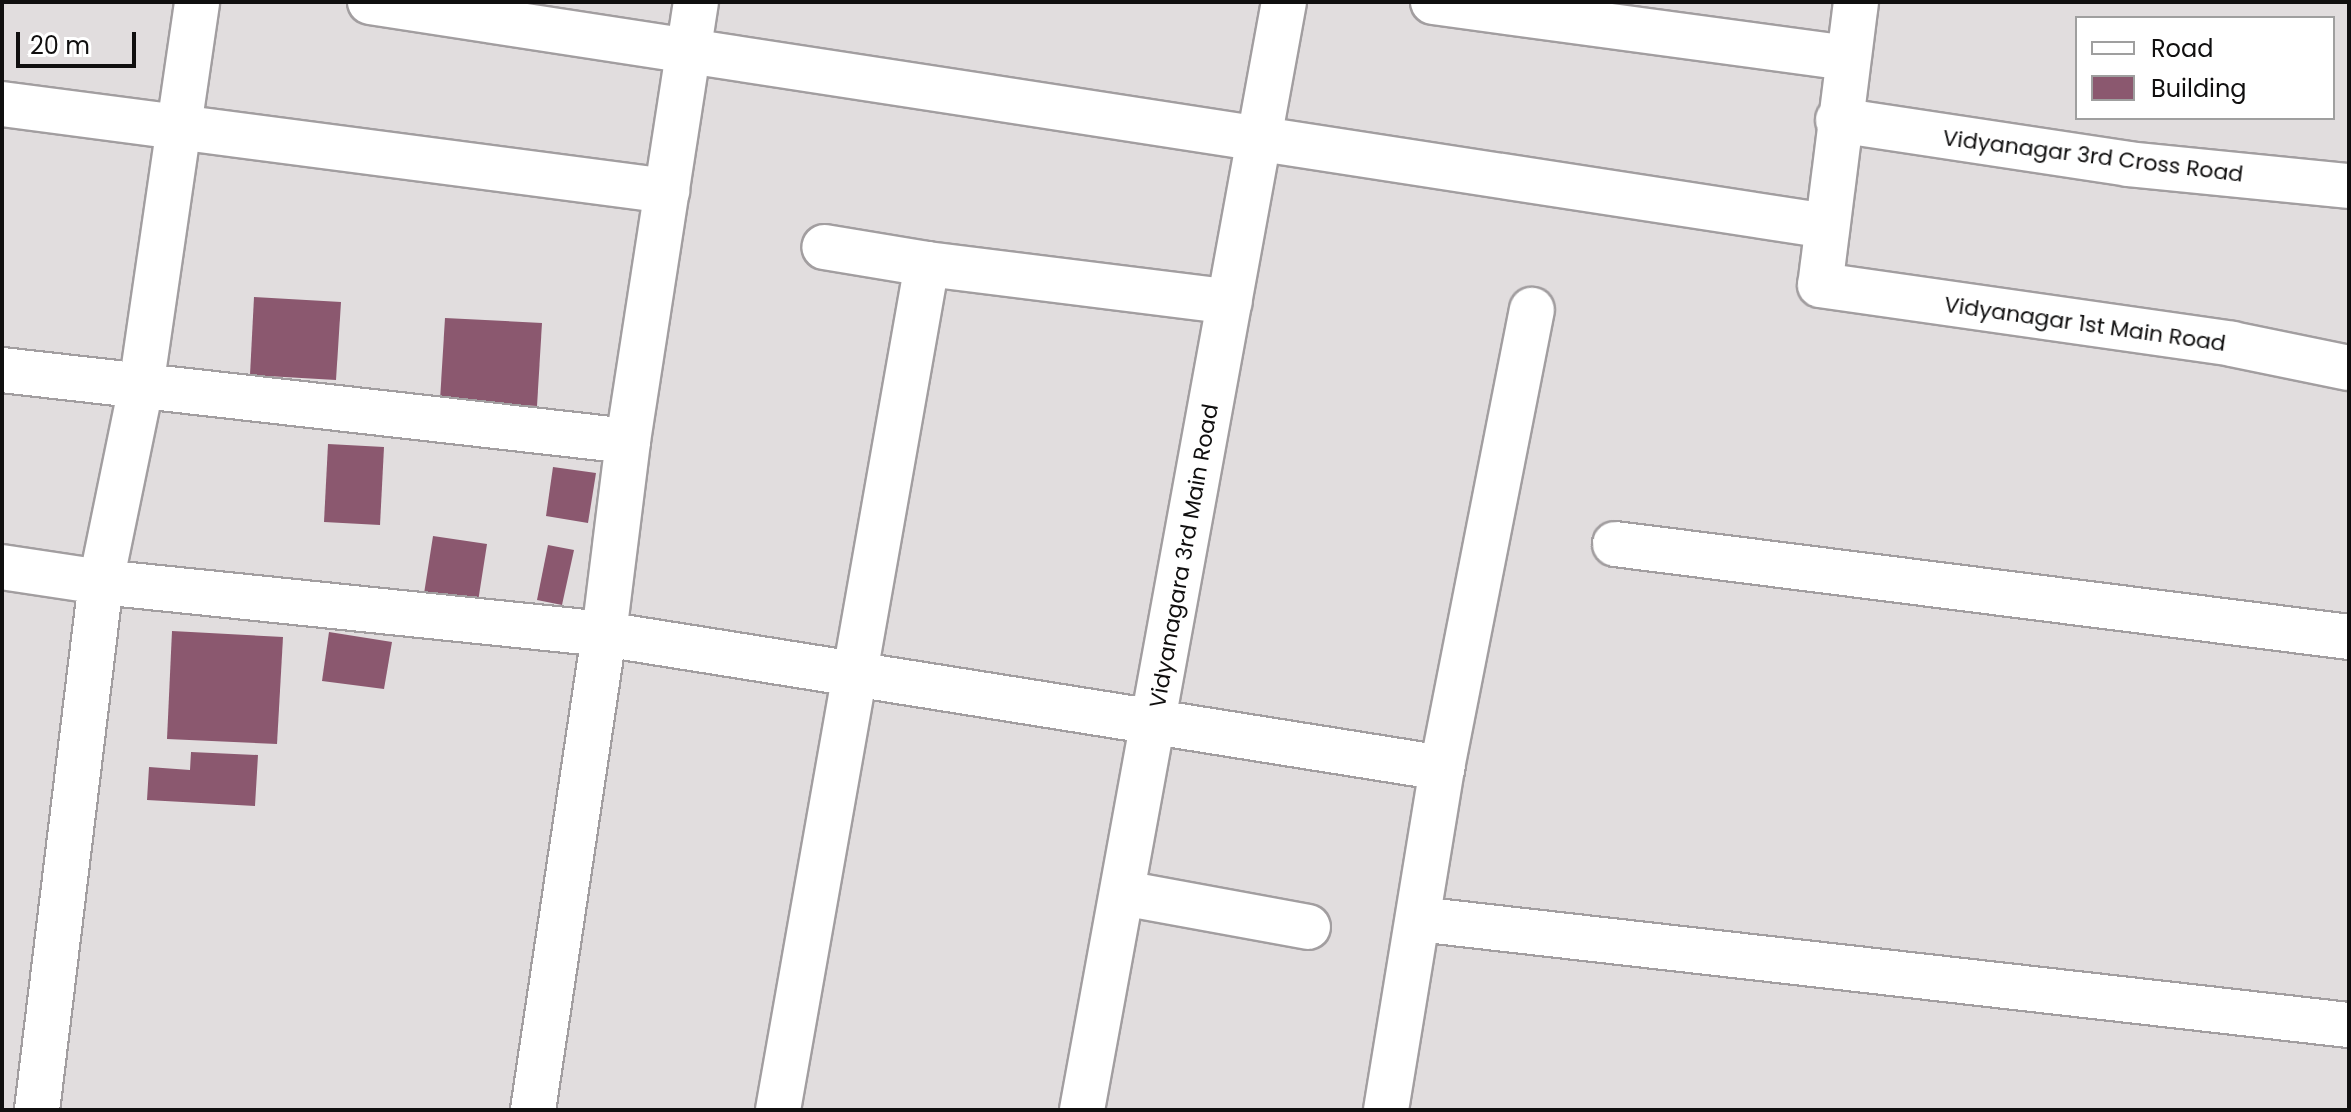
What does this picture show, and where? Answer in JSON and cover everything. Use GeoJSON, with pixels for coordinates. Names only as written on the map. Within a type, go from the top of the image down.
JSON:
{"type":"FeatureCollection","features":[{"type":"Feature","properties":{"kind":"street"},"geometry":{"type":"LineString","coordinates":[[37,1110],[101,582],[141,387],[197,2]]}},
{"type":"Feature","properties":{"kind":"street"},"geometry":{"type":"LineString","coordinates":[[370,2],[1827,226],[1838,120],[1856,2]]}},
{"type":"Feature","properties":{"kind":"street"},"geometry":{"type":"LineString","coordinates":[[533,1110],[604,634],[628,441],[696,2]]}},
{"type":"Feature","properties":{"kind":"street","name":"Vidyanagara 3rd Main Road"},"geometry":{"type":"LineString","coordinates":[[1082,1110],[1284,2]]}},
{"type":"Feature","properties":{"kind":"street"},"geometry":{"type":"LineString","coordinates":[[1433,2],[1848,58]]}},
{"type":"Feature","properties":{"kind":"street"},"geometry":{"type":"LineString","coordinates":[[2,104],[667,191]]}},
{"type":"Feature","properties":{"kind":"street","name":"Vidyanagar 3rd Cross Road"},"geometry":{"type":"LineString","coordinates":[[1838,120],[2128,164],[2349,186]]}},
{"type":"Feature","properties":{"kind":"street","name":"Vidyanagar 1st Main Road"},"geometry":{"type":"LineString","coordinates":[[1827,226],[1820,285],[2232,344],[2349,368]]}},
{"type":"Feature","properties":{"kind":"street"},"geometry":{"type":"LineString","coordinates":[[824,247],[927,264],[1230,302]]}},
{"type":"Feature","properties":{"kind":"street"},"geometry":{"type":"LineString","coordinates":[[778,1110],[927,264]]}},
{"type":"Feature","properties":{"kind":"street"},"geometry":{"type":"LineString","coordinates":[[1386,1110],[1442,768],[1532,310]]}},
{"type":"Feature","properties":{"kind":"street"},"geometry":{"type":"LineString","coordinates":[[2,370],[628,441]]}},
{"type":"Feature","properties":{"kind":"street"},"geometry":{"type":"LineString","coordinates":[[1615,544],[2349,637]]}},
{"type":"Feature","properties":{"kind":"street"},"geometry":{"type":"LineString","coordinates":[[2,567],[101,582],[604,634],[1442,768]]}},
{"type":"Feature","properties":{"kind":"street"},"geometry":{"type":"LineString","coordinates":[[1123,893],[1308,927]]}},
{"type":"Feature","properties":{"kind":"street"},"geometry":{"type":"LineString","coordinates":[[1418,919],[2349,1025]]}},
{"type":"Feature","properties":{"kind":"building"},"geometry":{"type":"Polygon","coordinates":[[[254,297],[341,302],[336,380],[250,375],[254,297]]]}},
{"type":"Feature","properties":{"kind":"building"},"geometry":{"type":"Polygon","coordinates":[[[445,318],[542,323],[537,406],[440,400],[445,318]]]}},
{"type":"Feature","properties":{"kind":"building"},"geometry":{"type":"Polygon","coordinates":[[[328,444],[384,447],[380,525],[324,522],[328,444]]]}},
{"type":"Feature","properties":{"kind":"building"},"geometry":{"type":"Polygon","coordinates":[[[553,467],[596,473],[588,523],[546,516],[553,467]]]}},
{"type":"Feature","properties":{"kind":"building"},"geometry":{"type":"Polygon","coordinates":[[[433,536],[487,544],[477,608],[423,600],[433,536]]]}},
{"type":"Feature","properties":{"kind":"building"},"geometry":{"type":"Polygon","coordinates":[[[548,545],[574,550],[562,605],[537,600],[548,545]]]}},
{"type":"Feature","properties":{"kind":"building"},"geometry":{"type":"Polygon","coordinates":[[[172,631],[283,637],[277,744],[167,739],[172,631]]]}},
{"type":"Feature","properties":{"kind":"building"},"geometry":{"type":"Polygon","coordinates":[[[329,632],[392,642],[384,689],[322,681],[329,632]]]}},
{"type":"Feature","properties":{"kind":"building"},"geometry":{"type":"Polygon","coordinates":[[[191,752],[258,755],[255,806],[147,800],[149,767],[190,770],[191,752]]]}}]}
